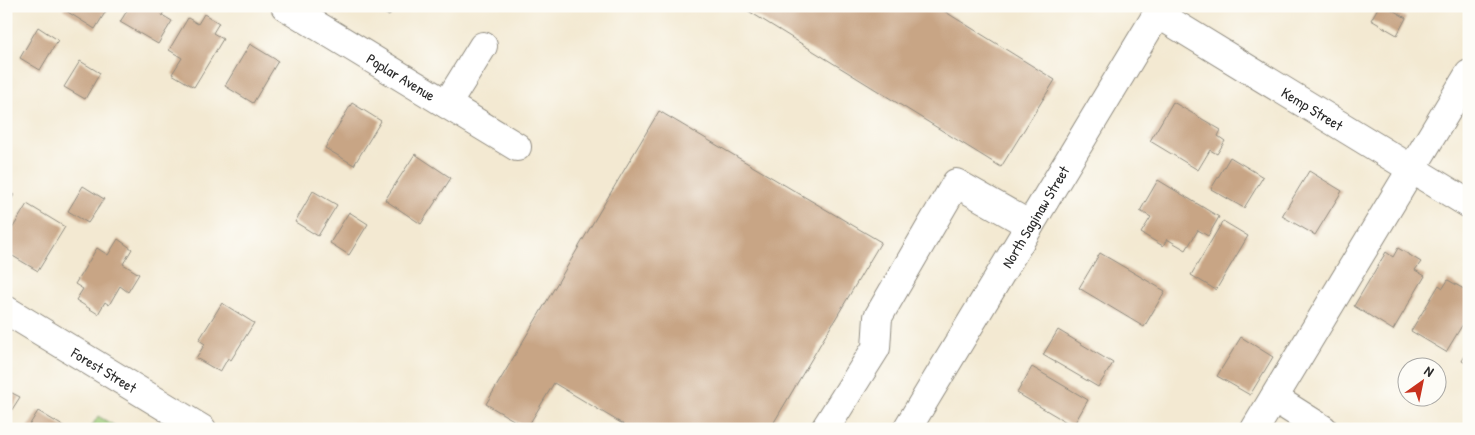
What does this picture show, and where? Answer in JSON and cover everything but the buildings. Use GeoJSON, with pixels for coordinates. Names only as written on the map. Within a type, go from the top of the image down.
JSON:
{"type":"FeatureCollection","features":[{"type":"Feature","properties":{"kind":"street","name":"Poplar Avenue"},"geometry":{"type":"LineString","coordinates":[[285,6],[517,146]]}},
{"type":"Feature","properties":{"kind":"street","name":"Kemp Street"},"geometry":{"type":"LineString","coordinates":[[1160,10],[1469,204]]}},
{"type":"Feature","properties":{"kind":"street","name":"North Saginaw Street"},"geometry":{"type":"LineString","coordinates":[[907,429],[1160,10]]}},
{"type":"Feature","properties":{"kind":"street"},"geometry":{"type":"LineString","coordinates":[[446,104],[483,46]]}},
{"type":"Feature","properties":{"kind":"street"},"geometry":{"type":"LineString","coordinates":[[1255,429],[1469,74]]}},
{"type":"Feature","properties":{"kind":"street"},"geometry":{"type":"LineString","coordinates":[[825,429],[876,348],[878,317],[956,183],[1030,225]]}},
{"type":"Feature","properties":{"kind":"street","name":"Forest Street"},"geometry":{"type":"LineString","coordinates":[[6,310],[202,429]]}},
{"type":"Feature","properties":{"kind":"street"},"geometry":{"type":"LineString","coordinates":[[1274,398],[1323,429]]}},
{"type":"Feature","properties":{"kind":"green space"},"geometry":{"type":"Polygon","coordinates":[[[98,416],[120,429],[90,429],[98,416]]]}}]}
